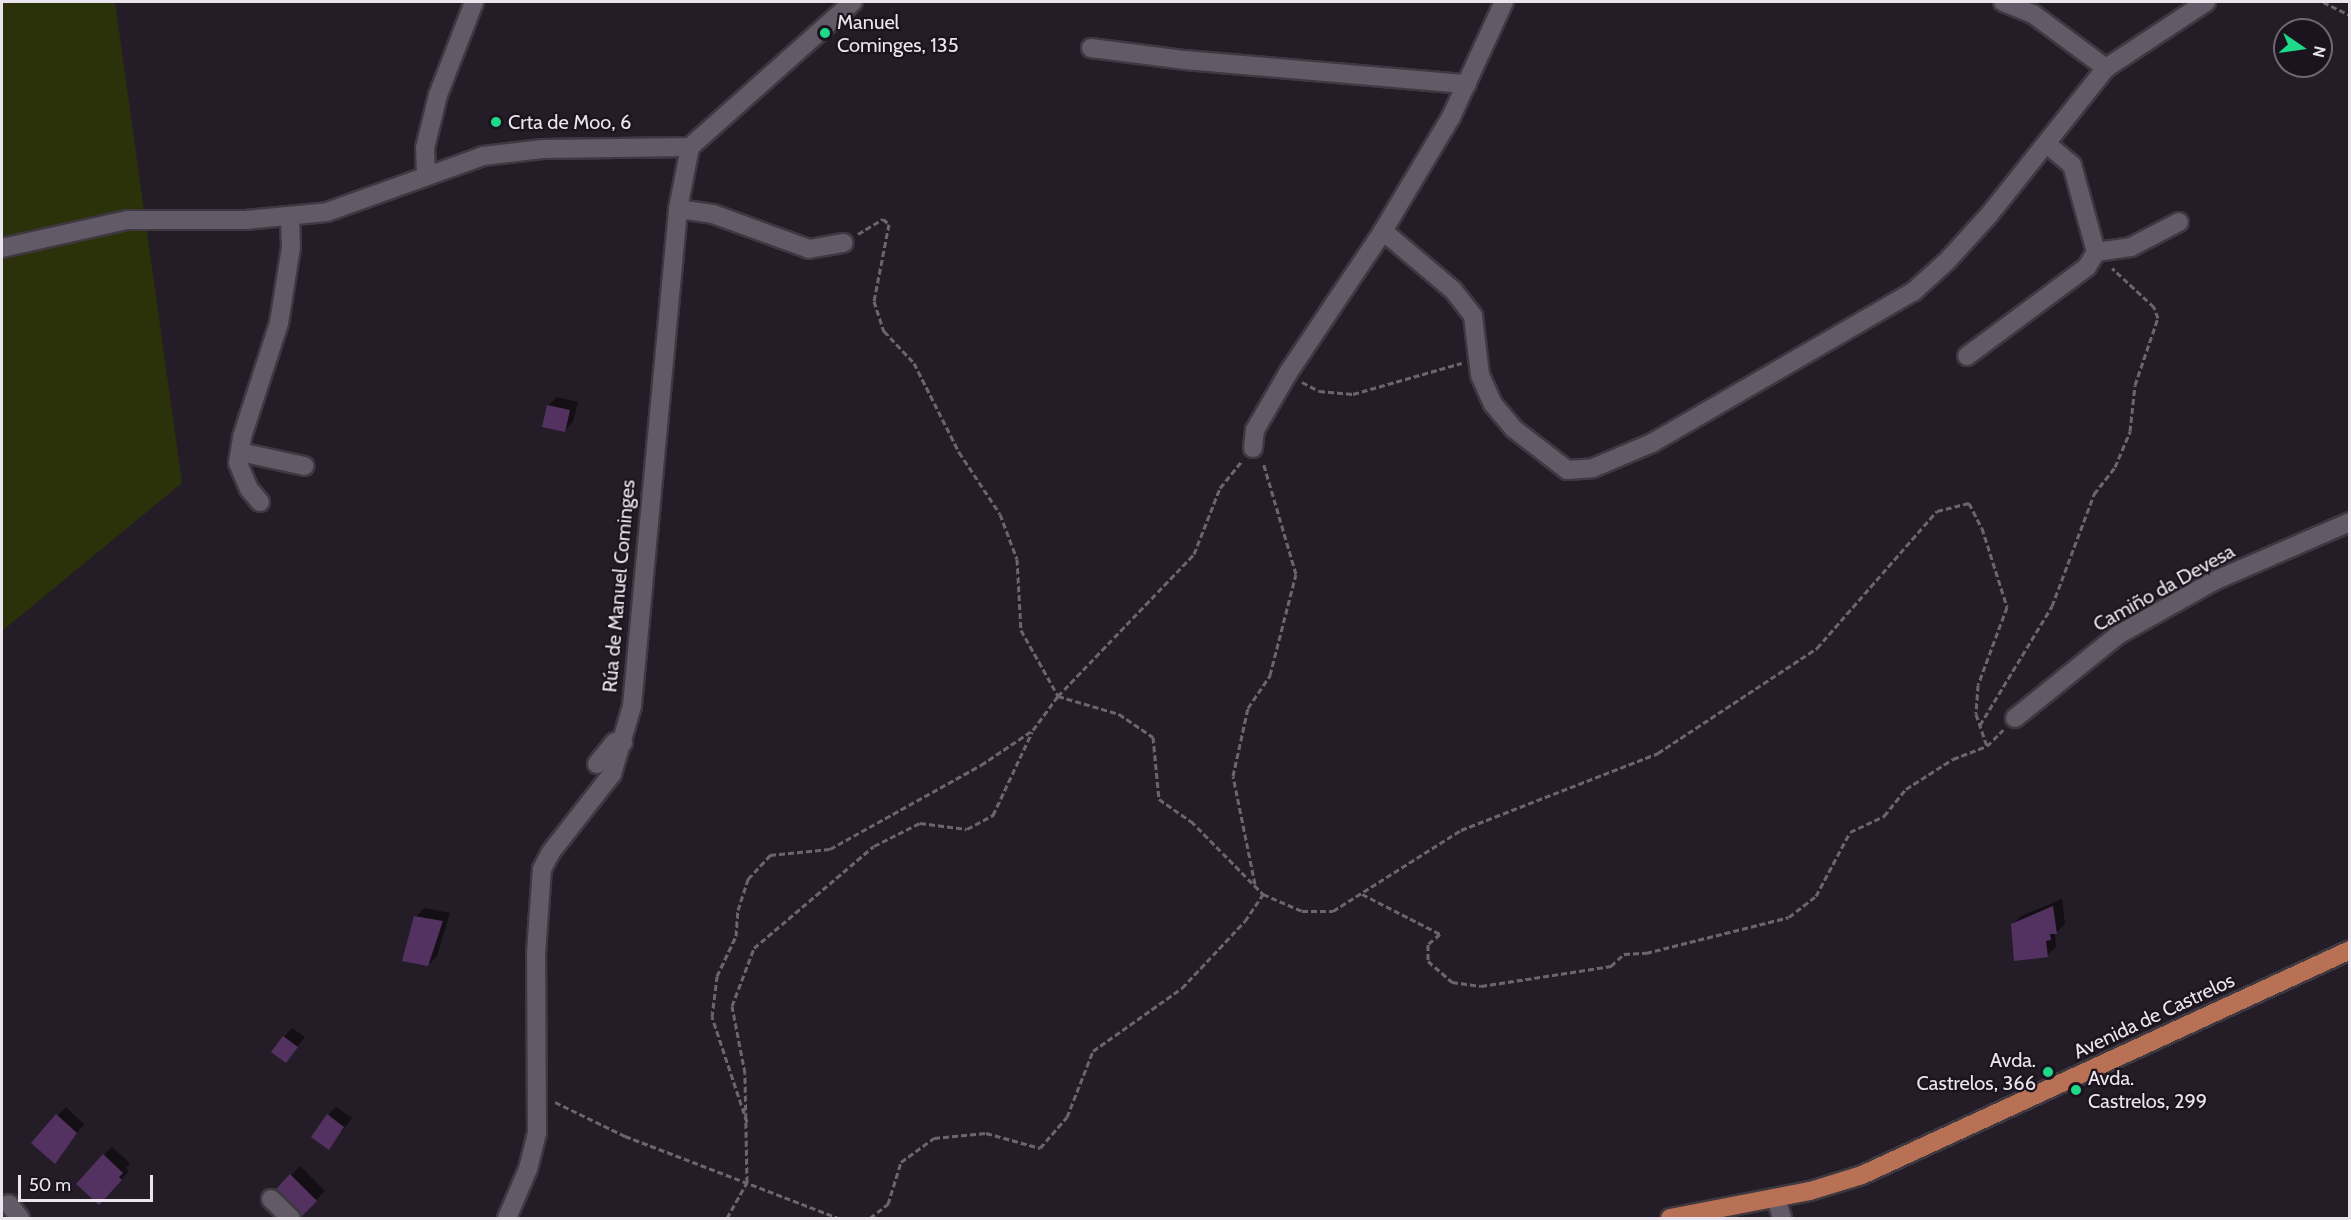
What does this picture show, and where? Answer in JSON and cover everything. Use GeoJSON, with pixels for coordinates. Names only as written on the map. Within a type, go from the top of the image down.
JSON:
{"type":"FeatureCollection","features":[{"type":"Feature","properties":{"kind":"main road","name":"Avenida de Castrelos"},"geometry":{"type":"LineString","coordinates":[[1670,1218],[1776,1199],[1843,1182],[1891,1163],[2349,950]]}},
{"type":"Feature","properties":{"kind":"street"},"geometry":{"type":"LineString","coordinates":[[426,174],[425,148],[438,95],[474,2]]}},
{"type":"Feature","properties":{"kind":"street"},"geometry":{"type":"LineString","coordinates":[[2,248],[127,220],[290,217],[346,207],[426,174],[483,156],[543,149],[690,147],[853,2]]}},
{"type":"Feature","properties":{"kind":"street"},"geometry":{"type":"LineString","coordinates":[[1253,448],[1255,430],[1288,373],[1383,231],[1467,84],[1504,2]]}},
{"type":"Feature","properties":{"kind":"street"},"geometry":{"type":"LineString","coordinates":[[2003,2],[2033,14],[2106,68]]}},
{"type":"Feature","properties":{"kind":"street"},"geometry":{"type":"LineString","coordinates":[[1383,231],[1453,290],[1473,316],[1480,375],[1493,404],[1514,429],[1567,470],[1593,468],[1652,442],[1912,292],[1948,260],[2048,145],[2106,68],[2206,2]]}},
{"type":"Feature","properties":{"kind":"street"},"geometry":{"type":"LineString","coordinates":[[1091,48],[1185,60],[1467,84]]}},
{"type":"Feature","properties":{"kind":"street"},"geometry":{"type":"LineString","coordinates":[[1967,356],[2087,267],[2096,252],[2072,165],[2048,145]]}},
{"type":"Feature","properties":{"kind":"street","name":"Rúa de Manuel Cominges"},"geometry":{"type":"LineString","coordinates":[[507,1218],[533,1153],[538,1096],[537,954],[542,869],[551,852],[612,774],[623,743],[632,706],[678,209],[690,147]]}},
{"type":"Feature","properties":{"kind":"street"},"geometry":{"type":"LineString","coordinates":[[678,209],[713,214],[809,249],[843,243]]}},
{"type":"Feature","properties":{"kind":"street"},"geometry":{"type":"LineString","coordinates":[[260,502],[249,489],[238,463],[279,323],[291,247],[290,217]]}},
{"type":"Feature","properties":{"kind":"street"},"geometry":{"type":"LineString","coordinates":[[2096,252],[2130,247],[2180,222]]}},
{"type":"Feature","properties":{"kind":"street"},"geometry":{"type":"LineString","coordinates":[[240,452],[306,466]]}},
{"type":"Feature","properties":{"kind":"street","name":"Camiño da Devesa"},"geometry":{"type":"LineString","coordinates":[[2015,718],[2118,635],[2214,581],[2349,522]]}},
{"type":"Feature","properties":{"kind":"street"},"geometry":{"type":"LineString","coordinates":[[597,764],[615,742],[623,743]]}},
{"type":"Feature","properties":{"kind":"street"},"geometry":{"type":"LineString","coordinates":[[271,1199],[291,1218]]}},
{"type":"Feature","properties":{"kind":"street"},"geometry":{"type":"LineString","coordinates":[[1776,1199],[1782,1218]]}},
{"type":"Feature","properties":{"kind":"street"},"geometry":{"type":"LineString","coordinates":[[9,1204],[20,1218]]}},
{"type":"Feature","properties":{"kind":"path"},"geometry":{"type":"LineString","coordinates":[[2323,2],[2349,15]]}},
{"type":"Feature","properties":{"kind":"path"},"geometry":{"type":"LineString","coordinates":[[843,243],[883,219],[889,224],[874,301],[884,331],[914,363],[959,452],[1000,514],[1017,559],[1021,630],[1058,696],[1119,714],[1153,737],[1159,799],[1191,821],[1263,894],[1302,911],[1333,911],[1461,830],[1658,753],[1817,648],[1937,511],[1969,503],[1982,528],[2007,607],[1978,685],[1976,714],[1987,746]]}},
{"type":"Feature","properties":{"kind":"path"},"geometry":{"type":"LineString","coordinates":[[1980,725],[2052,606],[2094,494],[2115,467],[2130,431],[2135,385],[2158,318],[2154,307],[2096,252]]}},
{"type":"Feature","properties":{"kind":"path"},"geometry":{"type":"LineString","coordinates":[[1288,373],[1319,392],[1353,394],[1448,364],[1479,361]]}},
{"type":"Feature","properties":{"kind":"path"},"geometry":{"type":"LineString","coordinates":[[727,1218],[747,1182],[745,1073],[732,1006],[754,948],[874,846],[920,823],[967,829],[993,815],[1033,730],[1058,696],[1194,554],[1220,488],[1253,448],[1263,463],[1296,574],[1270,675],[1248,708],[1233,776],[1255,886]]}},
{"type":"Feature","properties":{"kind":"path"},"geometry":{"type":"LineString","coordinates":[[1362,894],[1440,934],[1428,944],[1428,961],[1452,982],[1481,986],[1611,966],[1624,954],[1646,953],[1789,917],[1816,896],[1850,832],[1884,816],[1906,789],[1953,759],[1987,746],[2015,718]]}},
{"type":"Feature","properties":{"kind":"path"},"geometry":{"type":"LineString","coordinates":[[747,1122],[712,1017],[717,975],[736,936],[738,909],[748,879],[770,855],[830,849],[981,765],[1033,730]]}},
{"type":"Feature","properties":{"kind":"path"},"geometry":{"type":"LineString","coordinates":[[870,1218],[888,1204],[902,1162],[934,1138],[986,1133],[1040,1148],[1067,1117],[1093,1051],[1182,988],[1245,921],[1263,894]]}},
{"type":"Feature","properties":{"kind":"path"},"geometry":{"type":"LineString","coordinates":[[538,1096],[625,1137],[839,1218]]}},
{"type":"Feature","properties":{"kind":"green space"},"geometry":{"type":"Polygon","coordinates":[[[2,2],[115,2],[182,483],[2,631],[2,2]]]}},
{"type":"Feature","properties":{"kind":"building"},"geometry":{"type":"Polygon","coordinates":[[[547,405],[570,410],[565,432],[542,427],[547,405]]]}},
{"type":"Feature","properties":{"kind":"building"},"geometry":{"type":"Polygon","coordinates":[[[2053,906],[2057,934],[2050,934],[2051,940],[2046,941],[2048,957],[2014,961],[2011,924],[2053,906]]]}},
{"type":"Feature","properties":{"kind":"building"},"geometry":{"type":"Polygon","coordinates":[[[414,916],[443,921],[428,966],[402,961],[414,916]]]}},
{"type":"Feature","properties":{"kind":"building"},"geometry":{"type":"Polygon","coordinates":[[[283,1036],[298,1047],[286,1063],[271,1052],[283,1036]]]}},
{"type":"Feature","properties":{"kind":"building"},"geometry":{"type":"Polygon","coordinates":[[[56,1114],[77,1133],[55,1164],[31,1143],[56,1114]]]}},
{"type":"Feature","properties":{"kind":"building"},"geometry":{"type":"Polygon","coordinates":[[[327,1114],[344,1127],[329,1150],[311,1137],[327,1114]]]}},
{"type":"Feature","properties":{"kind":"building"},"geometry":{"type":"Polygon","coordinates":[[[103,1154],[123,1173],[119,1177],[122,1180],[99,1205],[76,1184],[103,1154]]]}},
{"type":"Feature","properties":{"kind":"building"},"geometry":{"type":"Polygon","coordinates":[[[290,1174],[317,1201],[302,1216],[276,1189],[290,1174]]]}},
{"type":"Feature","properties":{"kind":"place","name":"Manuel Cominges, 135"},"geometry":{"type":"Point","coordinates":[825,33]}},
{"type":"Feature","properties":{"kind":"place","name":"Crta de Moo, 6"},"geometry":{"type":"Point","coordinates":[496,122]}},
{"type":"Feature","properties":{"kind":"place","name":"Avda. Castrelos, 366"},"geometry":{"type":"Point","coordinates":[2048,1072]}},
{"type":"Feature","properties":{"kind":"place","name":"Avda. Castrelos, 299"},"geometry":{"type":"Point","coordinates":[2076,1090]}}]}
